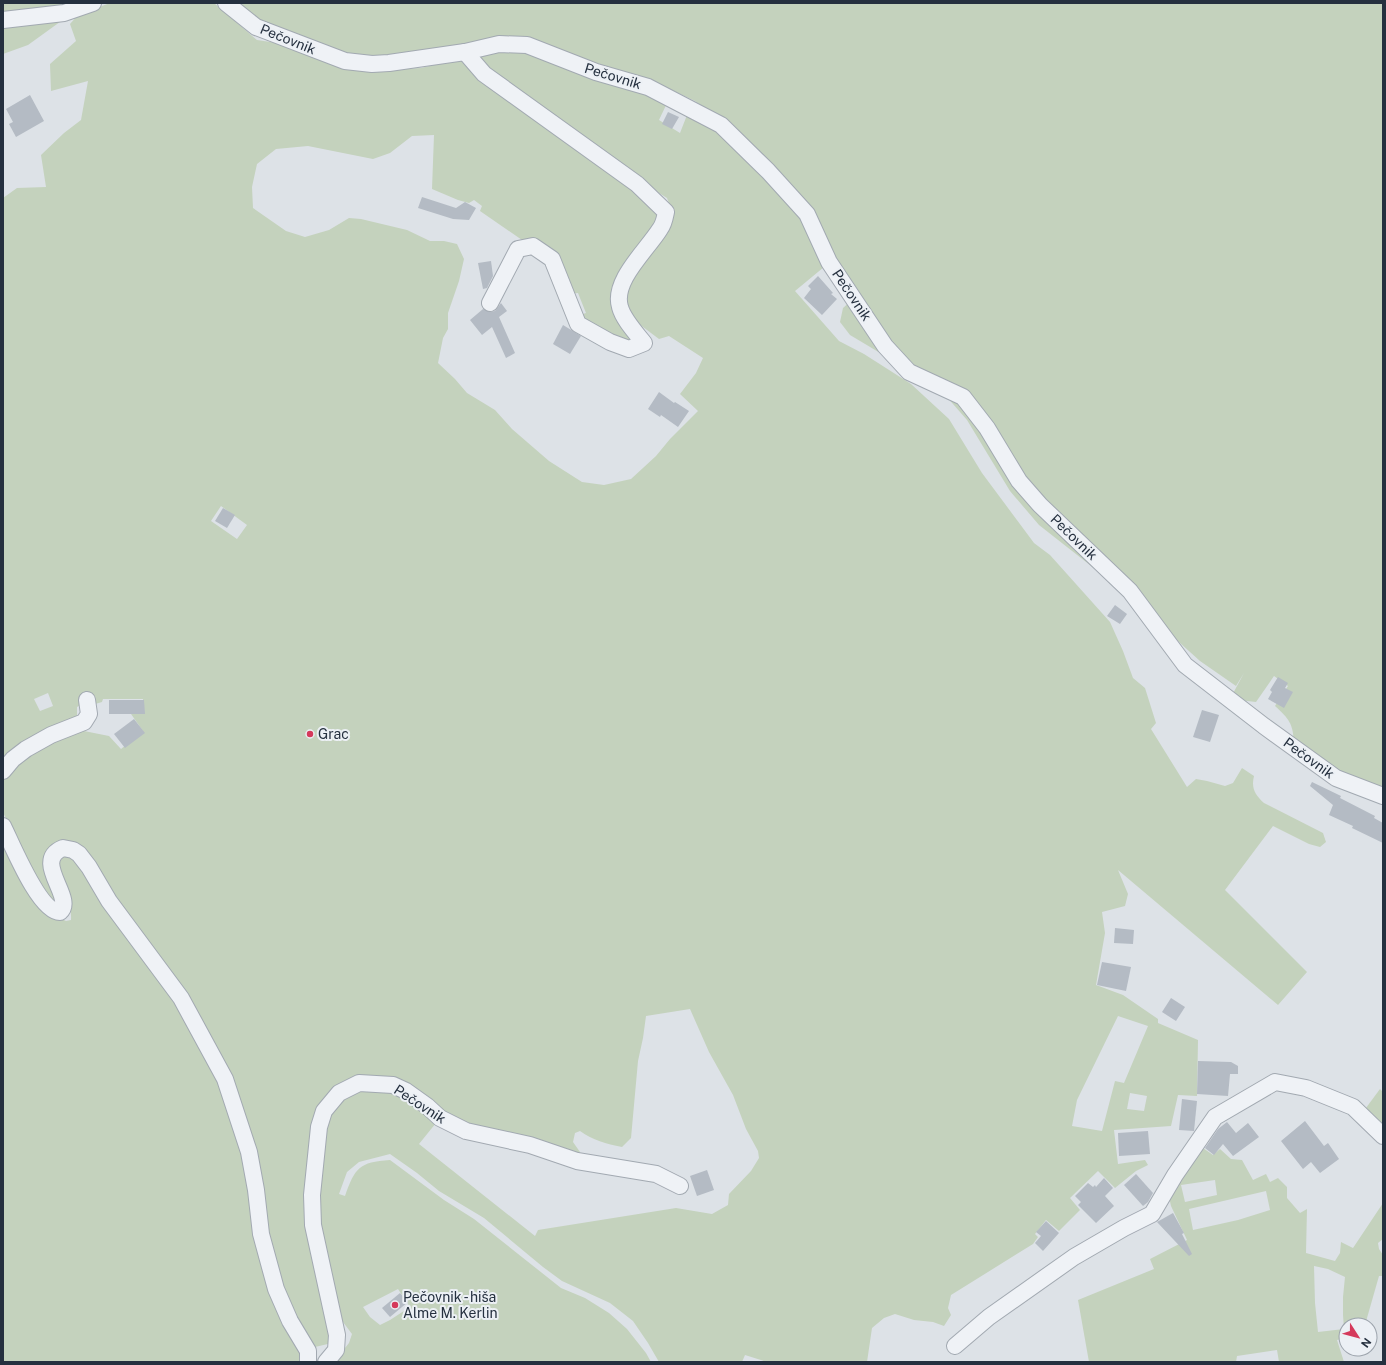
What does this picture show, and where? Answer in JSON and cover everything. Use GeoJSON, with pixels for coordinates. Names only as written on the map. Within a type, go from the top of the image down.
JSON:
{"type":"FeatureCollection","features":[{"type":"Feature","properties":{"kind":"street"},"geometry":{"type":"LineString","coordinates":[[3,20],[64,13],[93,3]]}},
{"type":"Feature","properties":{"kind":"street","name":"Pečovnik"},"geometry":{"type":"LineString","coordinates":[[226,3],[256,27],[345,61],[378,64],[465,52],[499,44],[527,45],[596,72],[648,87],[721,125],[768,171],[807,214],[830,262],[885,346],[909,372],[963,397],[987,428],[1019,481],[1040,505],[1130,591],[1185,665],[1264,726],[1336,778],[1383,796]]}},
{"type":"Feature","properties":{"kind":"street"},"geometry":{"type":"LineString","coordinates":[[465,52],[484,74],[637,184],[666,212],[662,228],[630,270],[620,287],[619,306],[629,325],[644,342],[629,349],[610,342],[578,324],[552,259],[533,246],[518,249],[490,303]]}},
{"type":"Feature","properties":{"kind":"street"},"geometry":{"type":"LineString","coordinates":[[3,771],[13,759],[26,749],[51,735],[84,722],[89,714],[87,700]]}},
{"type":"Feature","properties":{"kind":"street"},"geometry":{"type":"LineString","coordinates":[[3,826],[34,888],[52,910],[56,912],[63,910],[64,906],[59,886],[52,869],[52,858],[58,850],[63,848],[68,848],[79,854],[110,901],[181,998],[225,1079],[249,1152],[256,1190],[261,1234],[276,1289],[308,1356]]}},
{"type":"Feature","properties":{"kind":"street"},"geometry":{"type":"LineString","coordinates":[[955,1346],[989,1317],[1074,1257],[1124,1228],[1152,1214],[1176,1174],[1215,1118],[1275,1082],[1306,1088],[1354,1107],[1383,1136]]}},
{"type":"Feature","properties":{"kind":"street","name":"Pečovnik"},"geometry":{"type":"LineString","coordinates":[[326,1362],[336,1350],[337,1335],[313,1224],[312,1195],[319,1127],[324,1111],[339,1093],[359,1083],[393,1085],[427,1106],[440,1118],[466,1130],[530,1145],[577,1161],[656,1174],[680,1186]]}},
{"type":"Feature","properties":{"kind":"green space"},"geometry":{"type":"Polygon","coordinates":[[[3,3],[68,3],[47,8],[3,13],[3,3]]]}},
{"type":"Feature","properties":{"kind":"green space"},"geometry":{"type":"Polygon","coordinates":[[[110,3],[214,3],[257,40],[284,44],[327,63],[351,69],[382,70],[421,68],[454,60],[460,60],[466,66],[507,93],[579,150],[658,204],[661,213],[659,226],[630,263],[615,292],[618,312],[626,324],[637,335],[638,339],[635,342],[627,342],[611,339],[603,335],[590,327],[577,316],[586,313],[578,293],[568,294],[565,277],[558,261],[550,251],[541,245],[522,240],[480,211],[482,206],[474,200],[469,203],[432,189],[434,135],[412,136],[390,153],[373,159],[308,146],[276,149],[257,164],[252,187],[253,208],[286,231],[305,237],[329,230],[349,218],[361,219],[407,230],[430,241],[444,241],[457,244],[464,259],[459,281],[448,313],[448,329],[443,338],[438,363],[467,393],[495,410],[512,429],[549,461],[582,482],[604,485],[631,479],[656,456],[670,439],[698,411],[680,394],[696,373],[703,358],[669,336],[659,339],[639,324],[626,312],[623,292],[630,276],[670,223],[672,211],[667,198],[595,153],[514,87],[486,70],[479,59],[484,52],[507,48],[526,52],[550,59],[592,77],[668,101],[659,120],[680,133],[689,110],[718,132],[772,183],[801,215],[824,267],[795,291],[839,341],[864,354],[911,384],[949,419],[982,473],[1034,543],[1050,555],[1110,622],[1133,678],[1145,688],[1156,723],[1151,729],[1187,787],[1196,779],[1225,786],[1233,783],[1242,768],[1254,776],[1254,791],[1264,803],[1323,833],[1326,842],[1320,847],[1309,844],[1273,826],[1225,890],[1307,972],[1278,1005],[1118,870],[1128,894],[1125,906],[1102,912],[1105,933],[1096,985],[1123,995],[1158,1019],[1158,1023],[1198,1040],[1197,1096],[1178,1095],[1171,1126],[1114,1130],[1118,1164],[1145,1160],[1148,1165],[1136,1171],[1115,1188],[1098,1171],[1070,1198],[1080,1210],[1059,1231],[1046,1220],[1035,1234],[1038,1237],[1033,1244],[951,1295],[948,1308],[951,1315],[944,1326],[933,1322],[914,1320],[895,1314],[884,1318],[872,1328],[867,1362],[767,1362],[745,1355],[742,1362],[659,1362],[633,1321],[610,1303],[562,1281],[484,1218],[439,1191],[390,1154],[359,1162],[347,1172],[339,1194],[345,1196],[355,1173],[360,1168],[371,1163],[390,1160],[444,1200],[474,1219],[561,1288],[585,1298],[609,1313],[627,1329],[646,1353],[651,1362],[330,1362],[334,1359],[340,1348],[345,1348],[349,1343],[352,1334],[337,1314],[318,1239],[315,1207],[322,1125],[328,1112],[339,1098],[349,1090],[366,1084],[380,1086],[400,1093],[436,1123],[419,1144],[535,1236],[538,1230],[676,1208],[712,1214],[728,1205],[729,1194],[751,1171],[759,1158],[758,1151],[746,1129],[733,1095],[709,1052],[690,1009],[646,1016],[638,1061],[631,1138],[622,1147],[600,1141],[580,1131],[575,1133],[573,1142],[580,1152],[577,1159],[455,1125],[427,1108],[423,1101],[403,1087],[386,1081],[368,1078],[351,1081],[336,1090],[323,1104],[317,1119],[308,1198],[314,1258],[333,1325],[334,1334],[332,1343],[315,1347],[308,1342],[293,1318],[277,1281],[263,1228],[259,1175],[231,1083],[182,992],[154,951],[136,931],[100,880],[87,854],[74,844],[62,842],[53,847],[45,862],[55,889],[56,903],[51,902],[39,888],[17,837],[3,813],[3,780],[8,768],[30,750],[79,730],[109,736],[121,749],[143,731],[131,714],[142,714],[143,699],[103,699],[102,702],[85,707],[84,703],[77,707],[77,722],[27,745],[3,765],[3,198],[17,188],[46,187],[41,155],[64,133],[81,120],[88,81],[51,91],[50,64],[76,41],[70,24],[78,15],[110,3]],[[221,506],[211,521],[237,539],[247,525],[221,506]],[[48,693],[34,699],[40,711],[53,706],[48,693]],[[1118,1016],[1077,1100],[1072,1126],[1102,1131],[1115,1081],[1124,1083],[1148,1026],[1118,1016]],[[1130,1093],[1127,1109],[1144,1111],[1147,1096],[1130,1093]],[[398,1289],[363,1307],[370,1317],[380,1325],[410,1307],[398,1289]]]}},
{"type":"Feature","properties":{"kind":"green space"},"geometry":{"type":"Polygon","coordinates":[[[233,3],[1383,3],[1383,790],[1328,769],[1294,743],[1293,731],[1289,722],[1284,714],[1275,706],[1288,686],[1274,676],[1256,702],[1230,699],[1244,673],[1236,686],[1200,661],[1151,613],[1039,525],[1010,491],[967,420],[946,396],[917,375],[850,335],[840,322],[843,308],[854,298],[830,248],[724,122],[695,101],[670,89],[526,38],[424,54],[356,57],[258,23],[233,3]]]}},
{"type":"Feature","properties":{"kind":"green space"},"geometry":{"type":"Polygon","coordinates":[[[64,19],[28,45],[3,54],[3,25],[36,25],[64,19]]]}},
{"type":"Feature","properties":{"kind":"green space"},"geometry":{"type":"Polygon","coordinates":[[[3,839],[52,914],[66,921],[71,920],[70,906],[55,865],[59,855],[74,858],[147,957],[222,1082],[255,1199],[306,1362],[3,1362],[3,839]]]}},
{"type":"Feature","properties":{"kind":"green space"},"geometry":{"type":"Polygon","coordinates":[[[1380,1089],[1383,1092],[1383,1141],[1363,1112],[1380,1089]]]}},
{"type":"Feature","properties":{"kind":"green space"},"geometry":{"type":"Polygon","coordinates":[[[1200,1146],[1213,1155],[1220,1149],[1231,1159],[1242,1160],[1253,1180],[1266,1174],[1270,1182],[1278,1178],[1287,1187],[1287,1198],[1300,1213],[1307,1209],[1306,1253],[1335,1261],[1340,1253],[1341,1242],[1353,1248],[1383,1203],[1383,1239],[1378,1243],[1379,1249],[1383,1255],[1383,1276],[1379,1276],[1367,1317],[1343,1317],[1345,1277],[1328,1269],[1314,1266],[1315,1303],[1318,1332],[1338,1330],[1338,1357],[1342,1357],[1344,1362],[1279,1362],[1277,1350],[1237,1356],[1236,1362],[1089,1362],[1078,1300],[1154,1269],[1150,1259],[1187,1240],[1171,1206],[1169,1197],[1200,1146]],[[1215,1180],[1181,1185],[1185,1202],[1217,1195],[1215,1180]],[[1266,1191],[1189,1209],[1193,1230],[1238,1220],[1270,1210],[1266,1191]]]}},
{"type":"Feature","properties":{"kind":"building"},"geometry":{"type":"Polygon","coordinates":[[[30,95],[44,121],[16,137],[9,124],[13,122],[6,109],[30,95]]]}},
{"type":"Feature","properties":{"kind":"building"},"geometry":{"type":"Polygon","coordinates":[[[668,112],[679,117],[672,129],[662,124],[668,112]]]}},
{"type":"Feature","properties":{"kind":"building"},"geometry":{"type":"Polygon","coordinates":[[[422,197],[456,208],[465,202],[476,208],[469,220],[453,219],[418,208],[422,197]]]}},
{"type":"Feature","properties":{"kind":"building"},"geometry":{"type":"Polygon","coordinates":[[[491,261],[493,276],[487,288],[483,289],[478,263],[491,261]]]}},
{"type":"Feature","properties":{"kind":"building"},"geometry":{"type":"Polygon","coordinates":[[[818,276],[833,293],[831,294],[837,299],[822,315],[804,298],[811,289],[808,286],[818,276]]]}},
{"type":"Feature","properties":{"kind":"building"},"geometry":{"type":"Polygon","coordinates":[[[501,303],[507,311],[499,317],[515,353],[506,358],[492,327],[482,335],[470,320],[483,309],[490,312],[495,311],[501,303]]]}},
{"type":"Feature","properties":{"kind":"building"},"geometry":{"type":"Polygon","coordinates":[[[563,325],[581,336],[570,354],[553,344],[563,325]]]}},
{"type":"Feature","properties":{"kind":"building"},"geometry":{"type":"Polygon","coordinates":[[[659,392],[674,403],[675,402],[689,411],[678,427],[661,415],[660,417],[648,409],[659,392]]]}},
{"type":"Feature","properties":{"kind":"building"},"geometry":{"type":"Polygon","coordinates":[[[223,508],[235,515],[227,528],[215,521],[223,508]]]}},
{"type":"Feature","properties":{"kind":"building"},"geometry":{"type":"Polygon","coordinates":[[[1115,605],[1127,614],[1120,624],[1107,616],[1115,605]]]}},
{"type":"Feature","properties":{"kind":"building"},"geometry":{"type":"Polygon","coordinates":[[[1278,677],[1288,683],[1285,688],[1293,692],[1284,708],[1268,699],[1272,692],[1270,690],[1278,677]]]}},
{"type":"Feature","properties":{"kind":"building"},"geometry":{"type":"Polygon","coordinates":[[[109,700],[144,700],[145,714],[109,714],[109,700]]]}},
{"type":"Feature","properties":{"kind":"building"},"geometry":{"type":"Polygon","coordinates":[[[1202,710],[1219,715],[1210,742],[1193,737],[1202,710]]]}},
{"type":"Feature","properties":{"kind":"building"},"geometry":{"type":"Polygon","coordinates":[[[134,719],[145,733],[125,748],[114,734],[134,719]]]}},
{"type":"Feature","properties":{"kind":"building"},"geometry":{"type":"Polygon","coordinates":[[[1312,782],[1341,796],[1340,798],[1375,816],[1374,818],[1383,823],[1383,843],[1352,828],[1353,826],[1329,815],[1333,805],[1310,786],[1312,782]]]}},
{"type":"Feature","properties":{"kind":"building"},"geometry":{"type":"Polygon","coordinates":[[[1115,928],[1134,930],[1133,944],[1114,943],[1115,928]]]}},
{"type":"Feature","properties":{"kind":"building"},"geometry":{"type":"Polygon","coordinates":[[[1102,962],[1131,967],[1126,991],[1097,985],[1102,962]]]}},
{"type":"Feature","properties":{"kind":"building"},"geometry":{"type":"Polygon","coordinates":[[[1171,998],[1185,1007],[1176,1021],[1162,1012],[1171,998]]]}},
{"type":"Feature","properties":{"kind":"building"},"geometry":{"type":"Polygon","coordinates":[[[1198,1061],[1231,1062],[1238,1066],[1238,1074],[1230,1074],[1228,1096],[1197,1094],[1198,1061]]]}},
{"type":"Feature","properties":{"kind":"building"},"geometry":{"type":"Polygon","coordinates":[[[1182,1099],[1197,1101],[1194,1131],[1179,1130],[1182,1099]]]}},
{"type":"Feature","properties":{"kind":"building"},"geometry":{"type":"Polygon","coordinates":[[[1305,1121],[1324,1146],[1328,1143],[1339,1159],[1320,1173],[1311,1162],[1303,1169],[1281,1141],[1305,1121]]]}},
{"type":"Feature","properties":{"kind":"building"},"geometry":{"type":"Polygon","coordinates":[[[1227,1122],[1236,1133],[1248,1123],[1259,1137],[1233,1156],[1223,1144],[1214,1155],[1205,1148],[1218,1129],[1227,1122]]]}},
{"type":"Feature","properties":{"kind":"building"},"geometry":{"type":"Polygon","coordinates":[[[1148,1131],[1150,1154],[1119,1156],[1118,1133],[1148,1131]]]}},
{"type":"Feature","properties":{"kind":"building"},"geometry":{"type":"Polygon","coordinates":[[[707,1170],[714,1190],[697,1196],[690,1176],[707,1170]]]}},
{"type":"Feature","properties":{"kind":"building"},"geometry":{"type":"Polygon","coordinates":[[[1136,1174],[1153,1193],[1148,1202],[1143,1206],[1124,1185],[1136,1174]]]}},
{"type":"Feature","properties":{"kind":"building"},"geometry":{"type":"Polygon","coordinates":[[[1104,1178],[1113,1188],[1105,1196],[1114,1206],[1096,1223],[1078,1205],[1081,1202],[1075,1196],[1088,1183],[1093,1187],[1095,1185],[1096,1187],[1104,1178]]]}},
{"type":"Feature","properties":{"kind":"building"},"geometry":{"type":"Polygon","coordinates":[[[1173,1213],[1184,1233],[1182,1234],[1192,1254],[1189,1256],[1157,1222],[1173,1213]]]}},
{"type":"Feature","properties":{"kind":"building"},"geometry":{"type":"Polygon","coordinates":[[[1046,1221],[1059,1233],[1043,1251],[1035,1243],[1041,1236],[1036,1232],[1046,1221]]]}},
{"type":"Feature","properties":{"kind":"building","name":"Pečovnik - hiša Alme M. Kerlin"},"geometry":{"type":"Polygon","coordinates":[[[400,1293],[408,1302],[390,1317],[382,1308],[400,1293]]]}},
{"type":"Feature","properties":{"kind":"place","name":"Grac"},"geometry":{"type":"Point","coordinates":[310,734]}},
{"type":"Feature","properties":{"kind":"place","name":"Pečovnik - hiša Alme M. Kerlin"},"geometry":{"type":"Point","coordinates":[395,1305]}}]}
